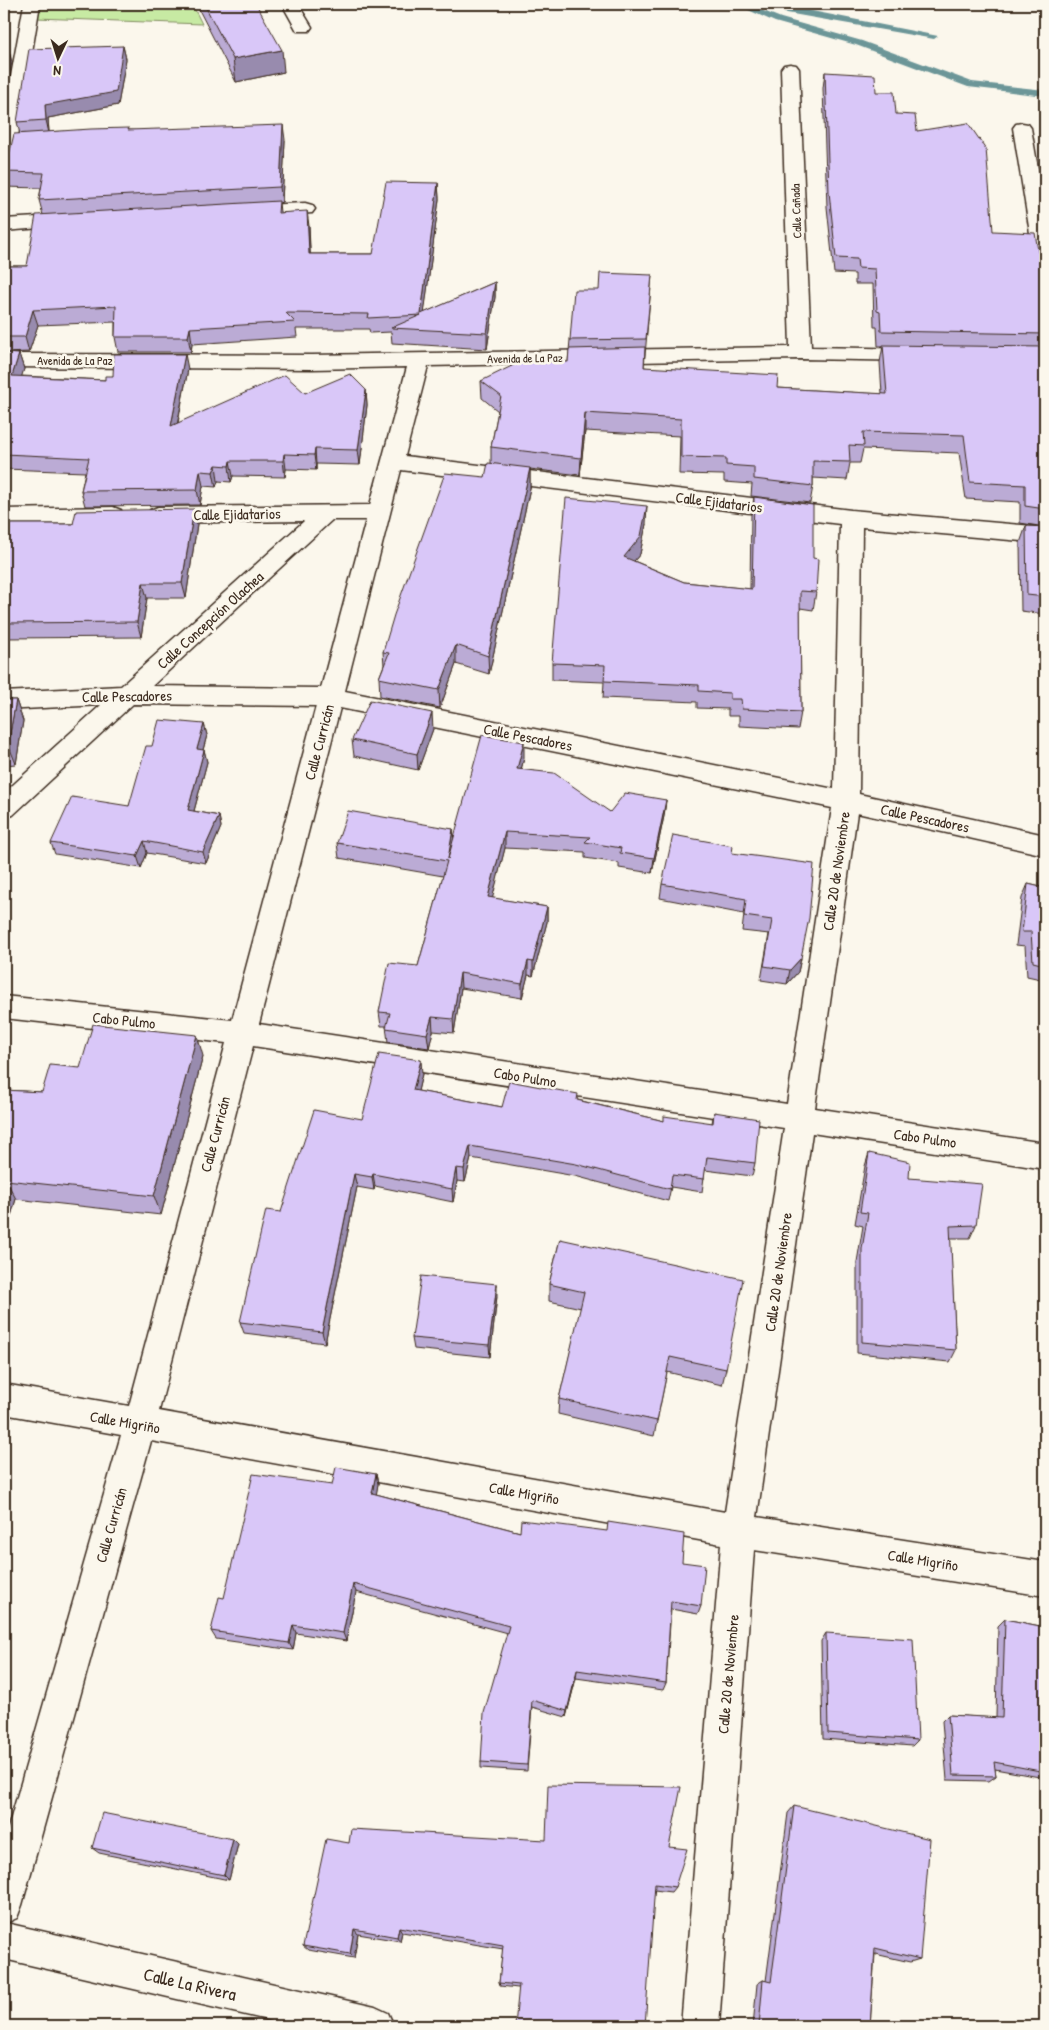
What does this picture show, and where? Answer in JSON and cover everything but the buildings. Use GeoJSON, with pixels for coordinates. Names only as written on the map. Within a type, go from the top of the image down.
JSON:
{"type":"FeatureCollection","features":[{"type":"Feature","properties":{"kind":"street"},"geometry":{"type":"LineString","coordinates":[[4,166],[5,143],[32,4]]}},
{"type":"Feature","properties":{"kind":"street"},"geometry":{"type":"LineString","coordinates":[[290,4],[303,27]]}},
{"type":"Feature","properties":{"kind":"street","name":"Calle Cañada"},"geometry":{"type":"LineString","coordinates":[[790,69],[801,353]]}},
{"type":"Feature","properties":{"kind":"street"},"geometry":{"type":"LineString","coordinates":[[1022,128],[1045,264]]}},
{"type":"Feature","properties":{"kind":"street"},"geometry":{"type":"LineString","coordinates":[[5,143],[25,142]]}},
{"type":"Feature","properties":{"kind":"street"},"geometry":{"type":"LineString","coordinates":[[227,213],[305,209]]}},
{"type":"Feature","properties":{"kind":"street"},"geometry":{"type":"LineString","coordinates":[[4,225],[91,220]]}},
{"type":"Feature","properties":{"kind":"street","name":"Avenida de La Paz"},"geometry":{"type":"LineString","coordinates":[[4,360],[419,361],[801,353],[938,355]]}},
{"type":"Feature","properties":{"kind":"street","name":"Calle Curricán"},"geometry":{"type":"LineString","coordinates":[[4,1905],[140,1424],[419,361]]}},
{"type":"Feature","properties":{"kind":"street","name":"Calle Ejidatarios"},"geometry":{"type":"LineString","coordinates":[[393,462],[850,518],[1045,535]]}},
{"type":"Feature","properties":{"kind":"street","name":"Calle Ejidatarios"},"geometry":{"type":"LineString","coordinates":[[4,517],[379,512]]}},
{"type":"Feature","properties":{"kind":"street","name":"Calle Concepción Olachea"},"geometry":{"type":"LineString","coordinates":[[4,808],[326,513]]}},
{"type":"Feature","properties":{"kind":"street","name":"Calle 20 de Noviembre"},"geometry":{"type":"LineString","coordinates":[[700,2026],[739,1531],[801,1120],[846,801],[850,518]]}},
{"type":"Feature","properties":{"kind":"street","name":"Calle Pescadores"},"geometry":{"type":"LineString","coordinates":[[4,701],[127,695],[331,697],[846,801],[1045,845]]}},
{"type":"Feature","properties":{"kind":"street","name":"Cabo Pulmo"},"geometry":{"type":"LineString","coordinates":[[4,1007],[242,1033],[1045,1156]]}},
{"type":"Feature","properties":{"kind":"street","name":"Calle Migriño"},"geometry":{"type":"LineString","coordinates":[[4,1399],[739,1531],[1045,1579]]}},
{"type":"Feature","properties":{"kind":"street","name":"Calle La Rivera"},"geometry":{"type":"LineString","coordinates":[[4,1941],[376,2026]]}},
{"type":"Feature","properties":{"kind":"green space"},"geometry":{"type":"Polygon","coordinates":[[[41,4],[192,4],[202,24],[36,18],[41,4]]]}},
{"type":"Feature","properties":{"kind":"waterway"},"geometry":{"type":"LineString","coordinates":[[739,4],[778,20],[859,43],[971,85],[1045,93]]}},
{"type":"Feature","properties":{"kind":"waterway"},"geometry":{"type":"LineString","coordinates":[[770,4],[787,10],[934,36]]}}]}
